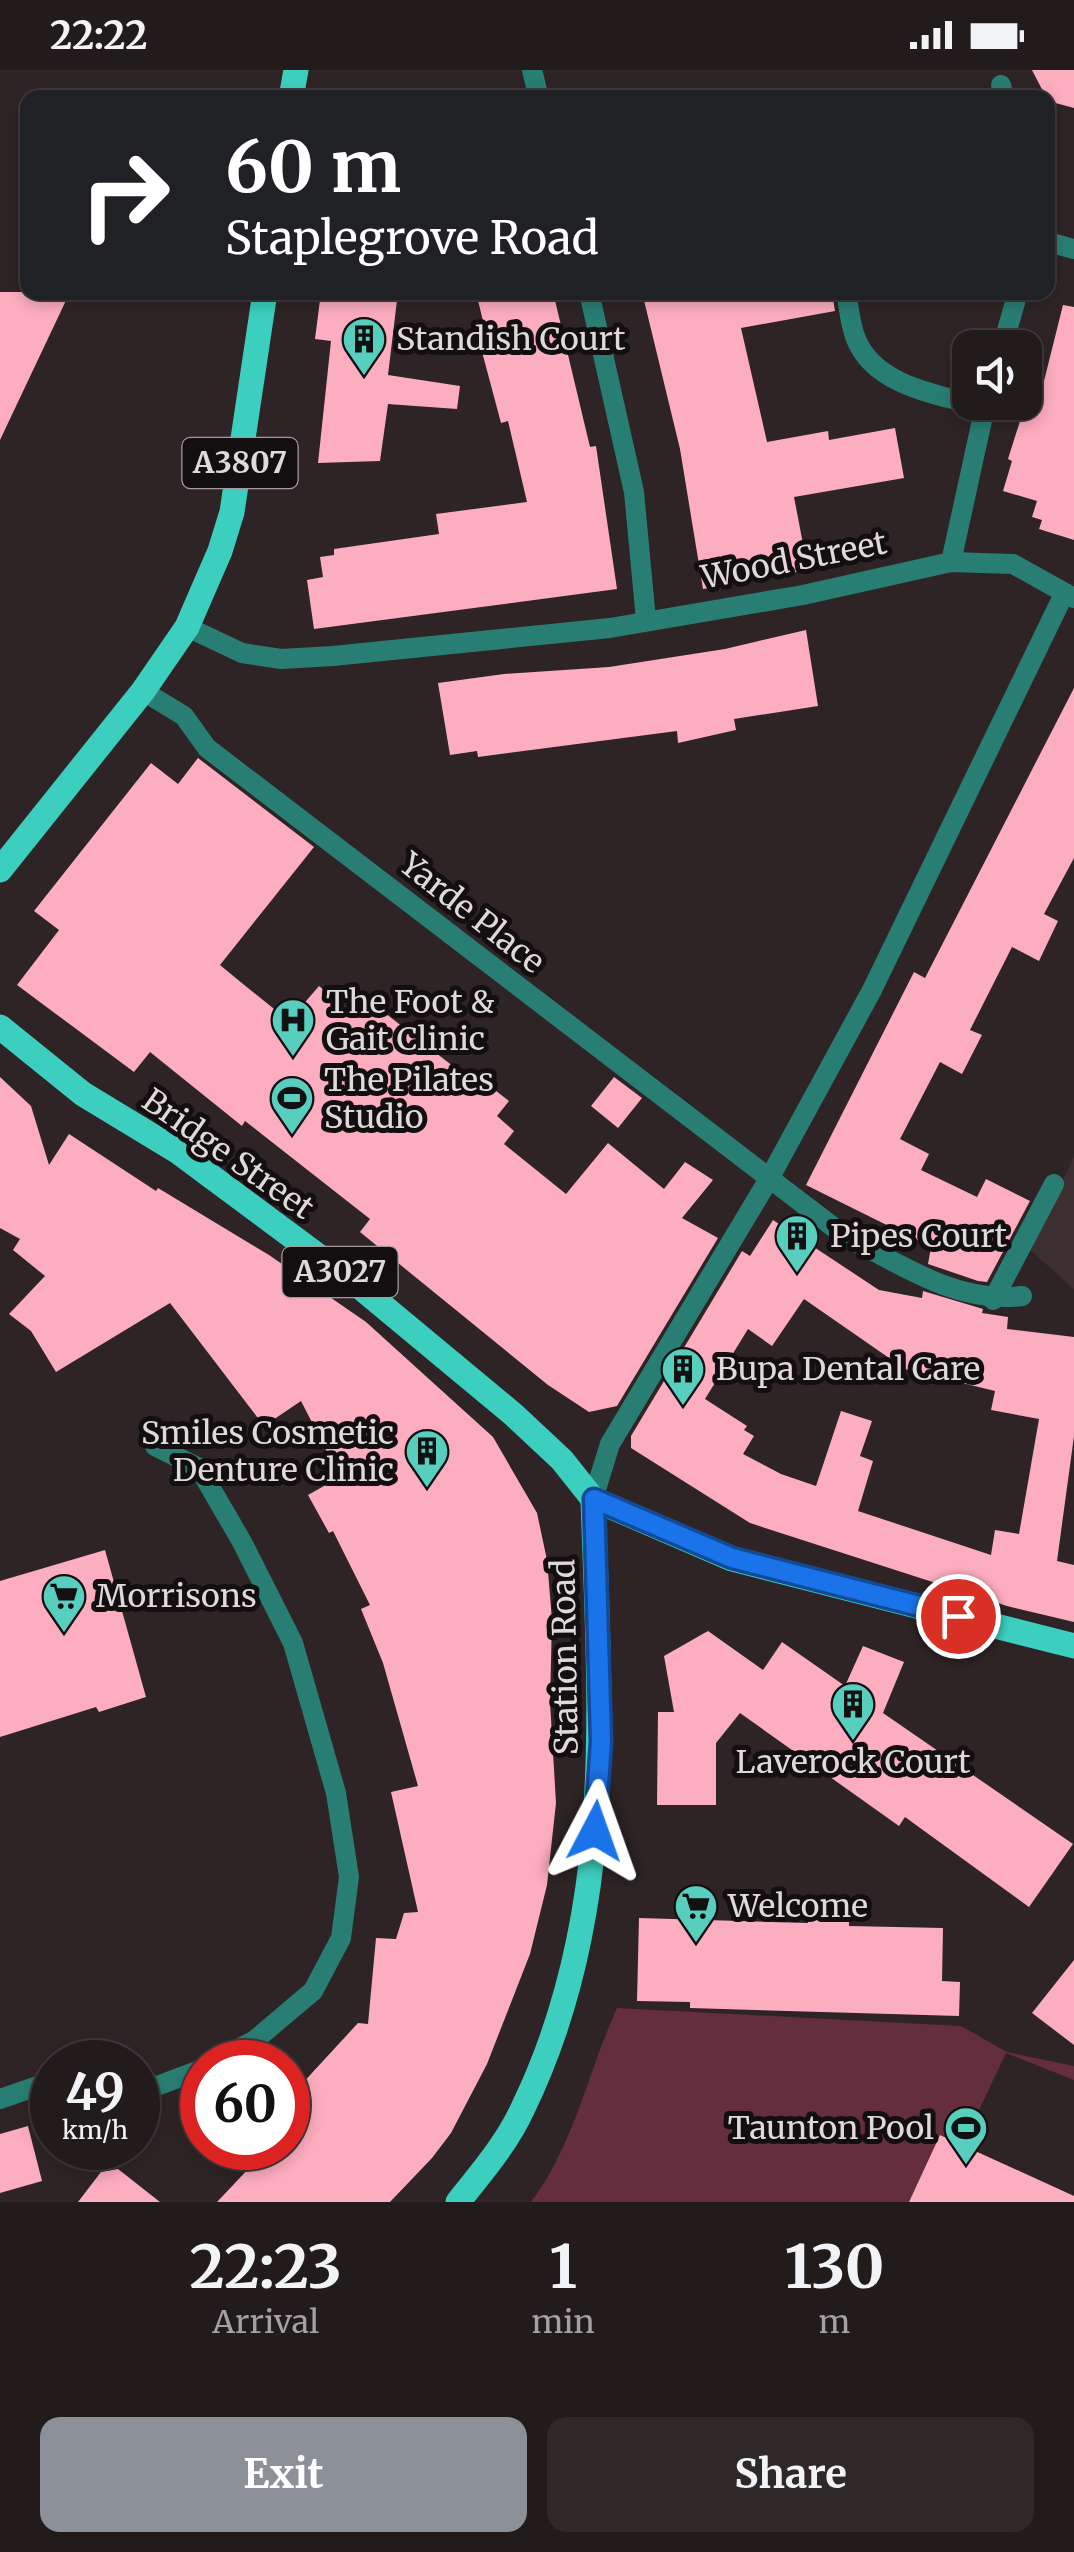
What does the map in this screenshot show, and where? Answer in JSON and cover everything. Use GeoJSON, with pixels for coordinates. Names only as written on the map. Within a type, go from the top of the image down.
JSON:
{"type":"FeatureCollection","features":[{"type":"Feature","properties":{"kind":"main road","name":"A3807"},"geometry":{"type":"LineString","coordinates":[[0,870],[143,692],[186,627],[220,551],[232,512],[264,300]]}},
{"type":"Feature","properties":{"kind":"main road","name":"Bridge Street"},"geometry":{"type":"LineString","coordinates":[[0,1027],[83,1094],[176,1151],[360,1287],[514,1415],[562,1460],[594,1499]]}},
{"type":"Feature","properties":{"kind":"main road","name":"A3027"},"geometry":{"type":"LineString","coordinates":[[594,1499],[732,1558],[1074,1646]]}},
{"type":"Feature","properties":{"kind":"main road","name":"Station Road"},"geometry":{"type":"LineString","coordinates":[[458,2202],[498,2152],[523,2109],[558,2024],[584,1927],[601,1741],[594,1499]]}},
{"type":"Feature","properties":{"kind":"street"},"geometry":{"type":"LineString","coordinates":[[591,300],[634,492],[646,620]]}},
{"type":"Feature","properties":{"kind":"street"},"geometry":{"type":"LineString","coordinates":[[848,300],[856,340],[870,360],[905,385],[952,396]]}},
{"type":"Feature","properties":{"kind":"street"},"geometry":{"type":"LineString","coordinates":[[1007,330],[1016,300]]}},
{"type":"Feature","properties":{"kind":"street"},"geometry":{"type":"LineString","coordinates":[[951,562],[982,420]]}},
{"type":"Feature","properties":{"kind":"street","name":"Wood Street"},"geometry":{"type":"LineString","coordinates":[[186,627],[242,653],[281,659],[550,634],[803,595],[951,562],[1013,564],[1069,596],[872,990],[769,1179],[610,1444],[594,1499]]}},
{"type":"Feature","properties":{"kind":"street","name":"Yarde Place"},"geometry":{"type":"LineString","coordinates":[[143,692],[184,716],[207,748],[769,1179]]}},
{"type":"Feature","properties":{"kind":"street"},"geometry":{"type":"LineString","coordinates":[[769,1179],[846,1236],[944,1287],[993,1300],[1022,1296]]}},
{"type":"Feature","properties":{"kind":"street"},"geometry":{"type":"LineString","coordinates":[[993,1300],[1054,1184]]}},
{"type":"Feature","properties":{"kind":"street"},"geometry":{"type":"LineString","coordinates":[[154,1446],[199,1468],[242,1542],[293,1643],[336,1793],[349,1877],[341,1938],[313,1991],[255,2040]]}},
{"type":"Feature","properties":{"kind":"street"},"geometry":{"type":"LineString","coordinates":[[0,2098],[30,2088]]}},
{"type":"Feature","properties":{"kind":"shaded area"},"geometry":{"type":"Polygon","coordinates":[[[1074,1157],[1074,1289],[1029,1249],[1074,1157]]]}},
{"type":"Feature","properties":{"kind":"shaded area"},"geometry":{"type":"Polygon","coordinates":[[[617,2008],[961,2026],[1007,2052],[1074,2066],[1074,2080],[1006,2053],[964,2142],[940,2135],[909,2202],[531,2202],[558,2157],[617,2008]]]}},
{"type":"Feature","properties":{"kind":"building"},"geometry":{"type":"Polygon","coordinates":[[[1032,70],[1074,70],[1074,108],[1055,103],[1055,90],[1042,90],[1032,70]]]}},
{"type":"Feature","properties":{"kind":"building"},"geometry":{"type":"Polygon","coordinates":[[[0,292],[20,292],[20,300],[66,300],[0,440],[0,292]]]}},
{"type":"Feature","properties":{"kind":"building","name":"Standish Court"},"geometry":{"type":"Polygon","coordinates":[[[320,300],[397,300],[388,375],[460,386],[457,409],[388,404],[380,461],[318,463],[331,341],[315,339],[320,300]]]}},
{"type":"Feature","properties":{"kind":"building"},"geometry":{"type":"Polygon","coordinates":[[[478,300],[555,300],[590,447],[596,446],[617,589],[314,629],[307,580],[323,577],[320,557],[334,555],[334,549],[439,534],[436,514],[527,502],[508,421],[501,423],[481,348],[489,346],[478,300]]]}},
{"type":"Feature","properties":{"kind":"building"},"geometry":{"type":"Polygon","coordinates":[[[644,300],[833,300],[835,311],[741,328],[767,442],[828,431],[829,440],[895,428],[904,478],[794,497],[808,570],[703,589],[680,449],[644,300]]]}},
{"type":"Feature","properties":{"kind":"building"},"geometry":{"type":"Polygon","coordinates":[[[1063,305],[1074,307],[1074,540],[1039,529],[1042,520],[1032,517],[1037,501],[1003,491],[1020,420],[1042,420],[1042,389],[1063,305]]]}},
{"type":"Feature","properties":{"kind":"building"},"geometry":{"type":"Polygon","coordinates":[[[806,630],[818,706],[734,719],[736,730],[678,743],[677,731],[478,757],[477,751],[450,755],[438,683],[609,667],[725,649],[806,630]]]}},
{"type":"Feature","properties":{"kind":"building"},"geometry":{"type":"Polygon","coordinates":[[[1074,688],[1074,858],[1044,914],[1058,921],[1039,961],[1012,947],[970,1030],[982,1035],[962,1074],[940,1062],[900,1139],[929,1154],[921,1170],[977,1197],[986,1179],[1030,1201],[987,1282],[978,1281],[928,1264],[931,1247],[806,1185],[914,972],[925,978],[1074,688]]]}},
{"type":"Feature","properties":{"kind":"building"},"geometry":{"type":"Polygon","coordinates":[[[198,758],[314,847],[220,965],[243,984],[289,1021],[319,986],[359,1018],[371,1002],[477,1085],[482,1080],[509,1101],[497,1116],[514,1131],[504,1144],[566,1194],[608,1143],[664,1189],[685,1162],[713,1180],[682,1218],[718,1238],[617,1406],[589,1412],[548,1385],[360,1232],[370,1219],[245,1121],[242,1126],[150,1052],[134,1072],[17,985],[59,930],[34,911],[151,763],[178,784],[198,758]]]}},
{"type":"Feature","properties":{"kind":"building"},"geometry":{"type":"Polygon","coordinates":[[[0,1077],[31,1106],[49,1165],[69,1134],[156,1191],[158,1188],[269,1255],[366,1322],[493,1437],[537,1513],[547,1560],[552,1620],[550,1702],[556,1803],[547,1885],[530,1954],[487,2064],[451,2133],[390,2202],[217,2202],[247,2170],[310,2170],[310,2075],[358,2023],[368,2024],[376,1938],[396,1939],[404,1913],[418,1912],[391,1792],[418,1786],[383,1663],[361,1609],[370,1605],[333,1531],[329,1533],[308,1495],[340,1477],[301,1401],[264,1426],[170,1303],[56,1372],[31,1331],[9,1314],[45,1276],[13,1250],[20,1239],[0,1228],[0,1077]]]}},
{"type":"Feature","properties":{"kind":"building"},"geometry":{"type":"Polygon","coordinates":[[[614,1077],[642,1098],[618,1128],[591,1106],[614,1077]]]}},
{"type":"Feature","properties":{"kind":"building"},"geometry":{"type":"Polygon","coordinates":[[[773,1220],[879,1290],[922,1298],[923,1291],[983,1309],[982,1313],[1008,1317],[1007,1329],[1074,1337],[1074,1436],[1057,1561],[1074,1565],[1074,1622],[1007,1606],[750,1523],[631,1448],[631,1436],[742,1251],[750,1256],[773,1220]],[[804,1299],[772,1346],[748,1329],[705,1399],[747,1426],[744,1430],[754,1436],[743,1454],[781,1474],[816,1486],[841,1411],[872,1421],[860,1456],[873,1461],[858,1511],[991,1555],[995,1530],[1019,1534],[1039,1419],[991,1410],[995,1391],[905,1369],[804,1299]]]}},
{"type":"Feature","properties":{"kind":"building","name":"Morrisons"},"geometry":{"type":"Polygon","coordinates":[[[105,1550],[146,1697],[99,1712],[96,1707],[0,1737],[0,1581],[105,1550]]]}},
{"type":"Feature","properties":{"kind":"building"},"geometry":{"type":"Polygon","coordinates":[[[708,1631],[763,1670],[782,1642],[845,1686],[863,1646],[904,1662],[883,1713],[1073,1844],[1029,1907],[905,1817],[899,1826],[740,1713],[716,1743],[716,1805],[657,1805],[658,1712],[674,1712],[664,1656],[708,1631]]]}},
{"type":"Feature","properties":{"kind":"building"},"geometry":{"type":"Polygon","coordinates":[[[809,1905],[849,1906],[849,1926],[943,1928],[942,1981],[960,1982],[959,2016],[690,2008],[690,2002],[637,2001],[639,1918],[808,1923],[809,1905]]]}},
{"type":"Feature","properties":{"kind":"building"},"geometry":{"type":"Polygon","coordinates":[[[1074,1960],[1074,2045],[1032,2013],[1074,1960]]]}},
{"type":"Feature","properties":{"kind":"building"},"geometry":{"type":"Polygon","coordinates":[[[28,2126],[30,2170],[39,2170],[42,2181],[0,2193],[0,2134],[28,2126]]]}},
{"type":"Feature","properties":{"kind":"building","name":"Taunton Pool"},"geometry":{"type":"Polygon","coordinates":[[[940,2135],[1074,2196],[1074,2202],[909,2202],[940,2135]]]}},
{"type":"Feature","properties":{"kind":"building"},"geometry":{"type":"Polygon","coordinates":[[[119,2170],[160,2202],[78,2202],[101,2172],[119,2170]]]}},
{"type":"Feature","properties":{"kind":"place","name":"Standish Court"},"geometry":{"type":"Point","coordinates":[364,377]}},
{"type":"Feature","properties":{"kind":"place","name":"The Foot & Gait Clinic"},"geometry":{"type":"Point","coordinates":[293,1058]}},
{"type":"Feature","properties":{"kind":"place","name":"The Pilates Studio"},"geometry":{"type":"Point","coordinates":[292,1136]}},
{"type":"Feature","properties":{"kind":"place","name":"Pipes Court"},"geometry":{"type":"Point","coordinates":[797,1274]}},
{"type":"Feature","properties":{"kind":"place","name":"Bupa Dental Care"},"geometry":{"type":"Point","coordinates":[683,1407]}},
{"type":"Feature","properties":{"kind":"place","name":"Smiles Cosmetic Denture Clinic"},"geometry":{"type":"Point","coordinates":[427,1489]}},
{"type":"Feature","properties":{"kind":"place","name":"Morrisons"},"geometry":{"type":"Point","coordinates":[64,1634]}},
{"type":"Feature","properties":{"kind":"place","name":"Laverock Court"},"geometry":{"type":"Point","coordinates":[853,1742]}},
{"type":"Feature","properties":{"kind":"place","name":"Welcome"},"geometry":{"type":"Point","coordinates":[696,1944]}},
{"type":"Feature","properties":{"kind":"place","name":"Taunton Pool"},"geometry":{"type":"Point","coordinates":[966,2166]}},
{"type":"Feature","properties":{"kind":"route"},"geometry":{"type":"LineString","coordinates":[[595,1831],[601,1741],[594,1499],[732,1558],[958,1616]]}}]}
